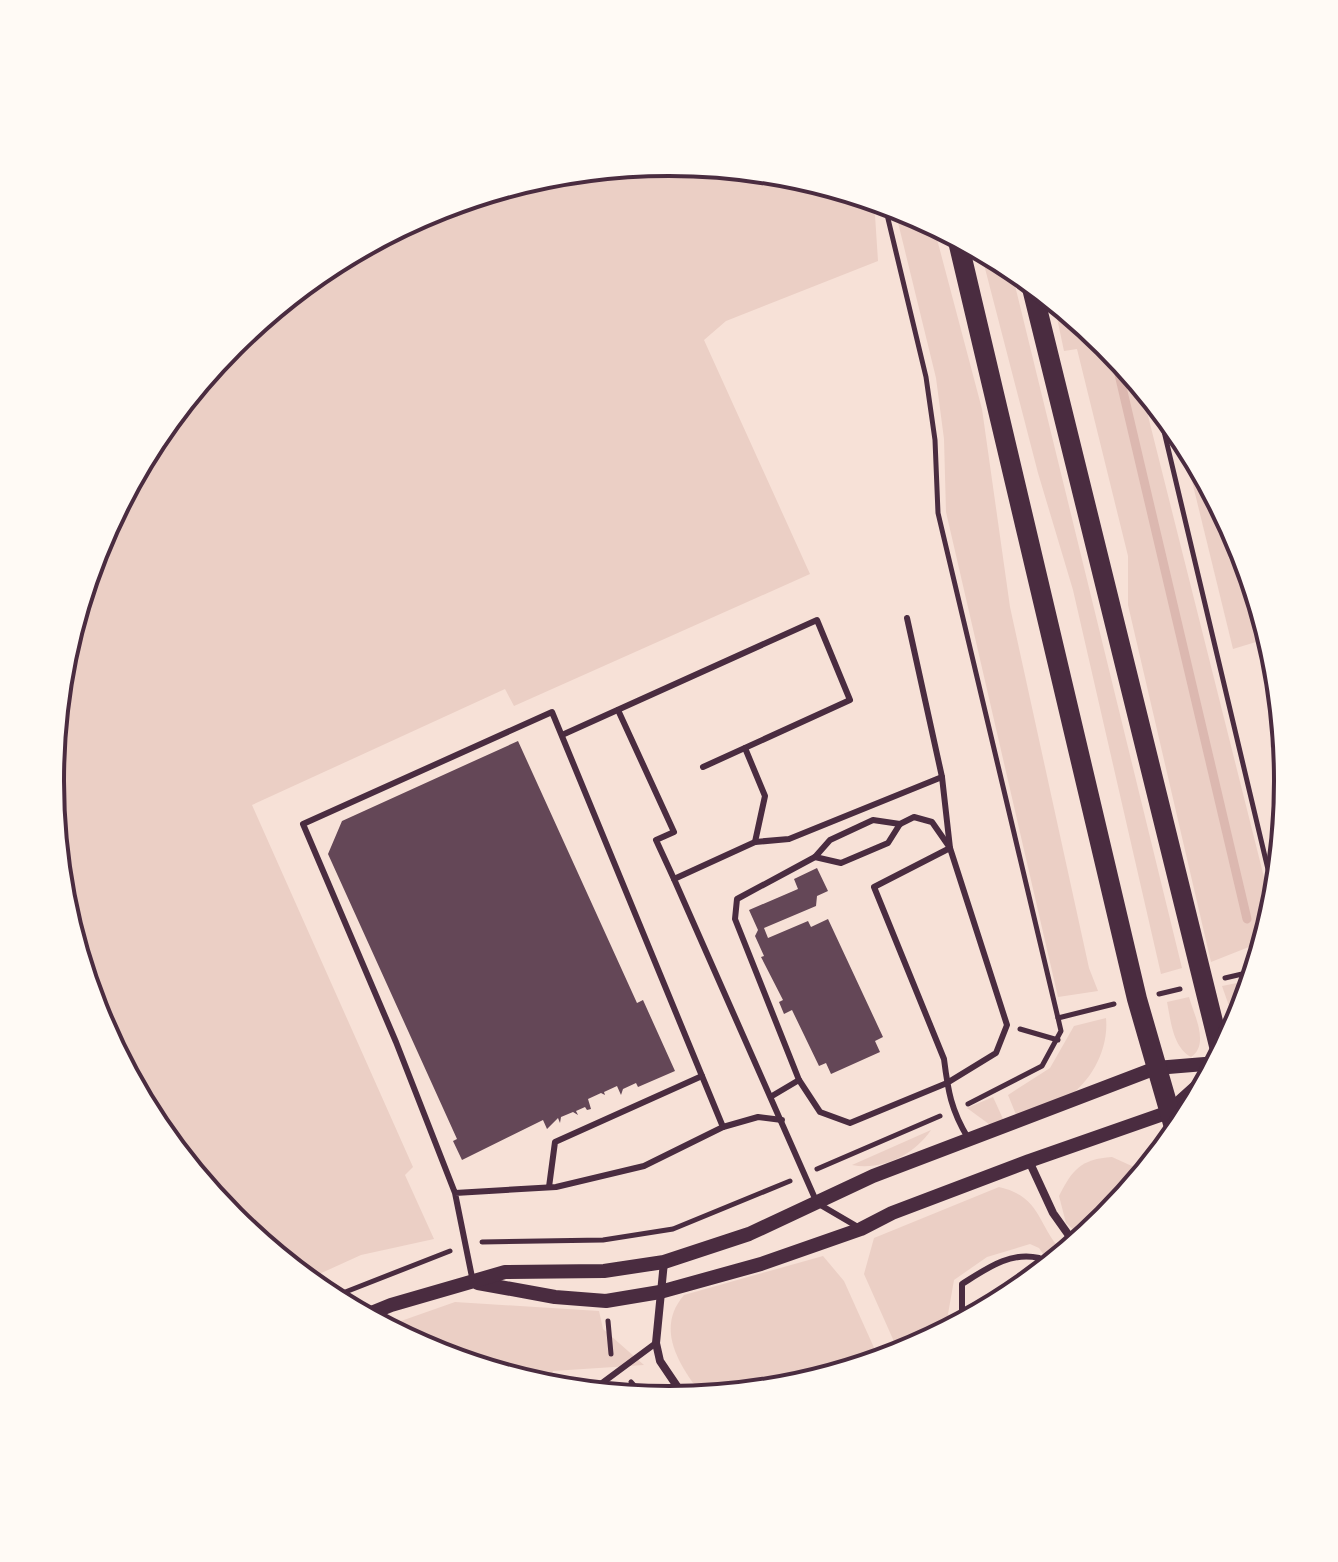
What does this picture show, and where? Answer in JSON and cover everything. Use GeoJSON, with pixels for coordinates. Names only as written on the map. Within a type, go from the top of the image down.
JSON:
{"type":"FeatureCollection","features":[{"type":"Feature","properties":{"kind":"main road"},"geometry":{"type":"LineString","coordinates":[[960,251],[1156,1068],[1171,1118]]}},
{"type":"Feature","properties":{"kind":"main road"},"geometry":{"type":"LineString","coordinates":[[1035,299],[1217,1038]]}},
{"type":"Feature","properties":{"kind":"street"},"geometry":{"type":"LineString","coordinates":[[377,1311],[505,1272],[604,1271],[664,1262],[749,1234],[873,1176],[1156,1068],[1204,1064]]}},
{"type":"Feature","properties":{"kind":"street"},"geometry":{"type":"LineString","coordinates":[[473,1282],[555,1297],[606,1301],[660,1292],[761,1264],[861,1229],[892,1213],[1169,1112],[1184,1099]]}},
{"type":"Feature","properties":{"kind":"street"},"geometry":{"type":"LineString","coordinates":[[1029,1161],[1053,1213],[1069,1235]]}},
{"type":"Feature","properties":{"kind":"street"},"geometry":{"type":"LineString","coordinates":[[664,1262],[656,1343],[660,1361],[677,1386]]}},
{"type":"Feature","properties":{"kind":"lane"},"geometry":{"type":"LineString","coordinates":[[900,824],[873,820],[830,840],[815,857],[737,899],[735,919],[799,1080],[820,1112],[850,1123],[947,1083],[996,1053],[1007,1025],[950,848],[942,777],[907,618]]}},
{"type":"Feature","properties":{"kind":"lane"},"geometry":{"type":"LineString","coordinates":[[562,735],[817,620],[850,700],[703,767]]}},
{"type":"Feature","properties":{"kind":"lane"},"geometry":{"type":"LineString","coordinates":[[618,710],[674,832],[656,840],[817,1203],[861,1229]]}},
{"type":"Feature","properties":{"kind":"lane"},"geometry":{"type":"LineString","coordinates":[[473,1282],[455,1193],[303,824],[552,712],[723,1127]]}},
{"type":"Feature","properties":{"kind":"lane"},"geometry":{"type":"LineString","coordinates":[[745,748],[765,796],[755,842]]}},
{"type":"Feature","properties":{"kind":"lane"},"geometry":{"type":"LineString","coordinates":[[674,879],[755,842],[789,839],[942,777]]}},
{"type":"Feature","properties":{"kind":"lane"},"geometry":{"type":"LineString","coordinates":[[815,857],[841,863],[888,843],[900,824],[914,817],[932,822],[950,848]]}},
{"type":"Feature","properties":{"kind":"lane"},"geometry":{"type":"LineString","coordinates":[[950,848],[874,887],[944,1059],[952,1111],[969,1141]]}},
{"type":"Feature","properties":{"kind":"lane"},"geometry":{"type":"LineString","coordinates":[[549,1187],[555,1142],[702,1076]]}},
{"type":"Feature","properties":{"kind":"lane"},"geometry":{"type":"LineString","coordinates":[[772,1096],[799,1080]]}},
{"type":"Feature","properties":{"kind":"lane"},"geometry":{"type":"LineString","coordinates":[[455,1193],[549,1187],[644,1166],[723,1127],[758,1117],[782,1120]]}},
{"type":"Feature","properties":{"kind":"lane"},"geometry":{"type":"LineString","coordinates":[[962,1310],[962,1284],[997,1262],[1025,1255],[1040,1259]]}},
{"type":"Feature","properties":{"kind":"lane"},"geometry":{"type":"LineString","coordinates":[[605,1383],[656,1343]]}},
{"type":"Feature","properties":{"kind":"path"},"geometry":{"type":"LineString","coordinates":[[888,217],[926,377],[935,440],[938,513],[1058,1018]]}},
{"type":"Feature","properties":{"kind":"path"},"geometry":{"type":"LineString","coordinates":[[1165,435],[1268,868]]}},
{"type":"Feature","properties":{"kind":"path"},"geometry":{"type":"LineString","coordinates":[[1007,1025],[1058,1040]]}},
{"type":"Feature","properties":{"kind":"path"},"geometry":{"type":"LineString","coordinates":[[603,1240],[604,1271]]}},
{"type":"Feature","properties":{"kind":"path"},"geometry":{"type":"LineString","coordinates":[[606,1301],[609,1351],[634,1385]]}},
{"type":"Feature","properties":{"kind":"shaded area"},"geometry":{"type":"Polygon","coordinates":[[[669,176],[748,181],[826,197],[875,212],[878,261],[726,321],[704,340],[810,574],[514,706],[505,689],[252,805],[413,1167],[405,1175],[434,1239],[361,1255],[319,1274],[241,1209],[214,1180],[166,1117],[126,1049],[96,975],[69,860],[65,821],[65,741],[69,702],[85,624],[110,549],[126,513],[145,478],[189,413],[241,353],[270,326],[333,278],[401,238],[437,222],[475,208],[551,188],[629,177],[669,176]]]}},
{"type":"Feature","properties":{"kind":"shaded area"},"geometry":{"type":"Polygon","coordinates":[[[898,221],[937,238],[982,409],[1010,607],[1089,968],[1098,991],[1058,997],[946,512],[944,439],[936,378],[898,221]]]}},
{"type":"Feature","properties":{"kind":"shaded area"},"geometry":{"type":"Polygon","coordinates":[[[984,265],[1015,285],[1182,968],[1161,974],[1073,590],[1038,473],[984,265]]]}},
{"type":"Feature","properties":{"kind":"shaded area"},"geometry":{"type":"Polygon","coordinates":[[[1057,317],[1097,353],[1147,410],[1265,882],[1251,946],[1211,962],[1128,605],[1128,556],[1077,349],[1064,351],[1057,317]]]}},
{"type":"Feature","properties":{"kind":"shaded area"},"geometry":{"type":"Polygon","coordinates":[[[1190,475],[1228,549],[1253,624],[1257,642],[1233,649],[1190,475]]]}},
{"type":"Feature","properties":{"kind":"shaded area"},"geometry":{"type":"Polygon","coordinates":[[[1239,983],[1230,1008],[1222,986],[1239,983]]]}},
{"type":"Feature","properties":{"kind":"shaded area"},"geometry":{"type":"Polygon","coordinates":[[[1189,997],[1200,1037],[1197,1051],[1191,1057],[1180,1047],[1167,1002],[1189,997]]]}},
{"type":"Feature","properties":{"kind":"shaded area"},"geometry":{"type":"Polygon","coordinates":[[[1106,1018],[1105,1041],[1097,1063],[1075,1092],[1060,1102],[1017,1117],[1008,1095],[1050,1068],[1074,1026],[1106,1018]]]}},
{"type":"Feature","properties":{"kind":"shaded area"},"geometry":{"type":"Polygon","coordinates":[[[993,1097],[1004,1121],[993,1127],[967,1108],[993,1097]]]}},
{"type":"Feature","properties":{"kind":"shaded area"},"geometry":{"type":"Polygon","coordinates":[[[931,1130],[916,1147],[896,1159],[874,1166],[852,1165],[931,1130]]]}},
{"type":"Feature","properties":{"kind":"shaded area"},"geometry":{"type":"Polygon","coordinates":[[[1112,1157],[1134,1167],[1074,1230],[1066,1223],[1059,1196],[1068,1179],[1092,1160],[1112,1157]]]}},
{"type":"Feature","properties":{"kind":"shaded area"},"geometry":{"type":"Polygon","coordinates":[[[999,1187],[1032,1205],[1057,1245],[1044,1255],[1039,1248],[1030,1244],[987,1257],[954,1280],[949,1317],[894,1342],[864,1274],[874,1238],[999,1187]]]}},
{"type":"Feature","properties":{"kind":"shaded area"},"geometry":{"type":"Polygon","coordinates":[[[823,1256],[844,1281],[875,1350],[787,1374],[695,1385],[679,1361],[671,1335],[675,1308],[684,1295],[823,1256]]]}},
{"type":"Feature","properties":{"kind":"shaded area"},"geometry":{"type":"Polygon","coordinates":[[[455,1302],[599,1311],[603,1329],[644,1365],[553,1371],[552,1374],[475,1354],[398,1322],[455,1302]]]}},
{"type":"Feature","properties":{"kind":"building"},"geometry":{"type":"Polygon","coordinates":[[[518,741],[637,1003],[643,1000],[675,1071],[638,1087],[636,1083],[623,1089],[621,1095],[617,1086],[604,1092],[605,1095],[601,1093],[588,1099],[591,1109],[585,1107],[576,1111],[578,1115],[573,1112],[561,1117],[560,1123],[558,1118],[547,1129],[543,1120],[462,1160],[453,1141],[457,1139],[328,854],[342,821],[518,741]]]}},
{"type":"Feature","properties":{"kind":"building"},"geometry":{"type":"Polygon","coordinates":[[[817,868],[828,891],[817,896],[816,906],[764,928],[768,938],[808,921],[811,927],[828,919],[883,1037],[875,1041],[880,1052],[831,1074],[826,1063],[819,1066],[792,1010],[784,1014],[779,1002],[783,1000],[761,957],[764,956],[755,936],[758,930],[749,910],[798,889],[794,879],[817,868]]]}},
{"type":"Feature","properties":{"kind":"waterway"},"geometry":{"type":"LineString","coordinates":[[1120,377],[1247,919]]}}]}
